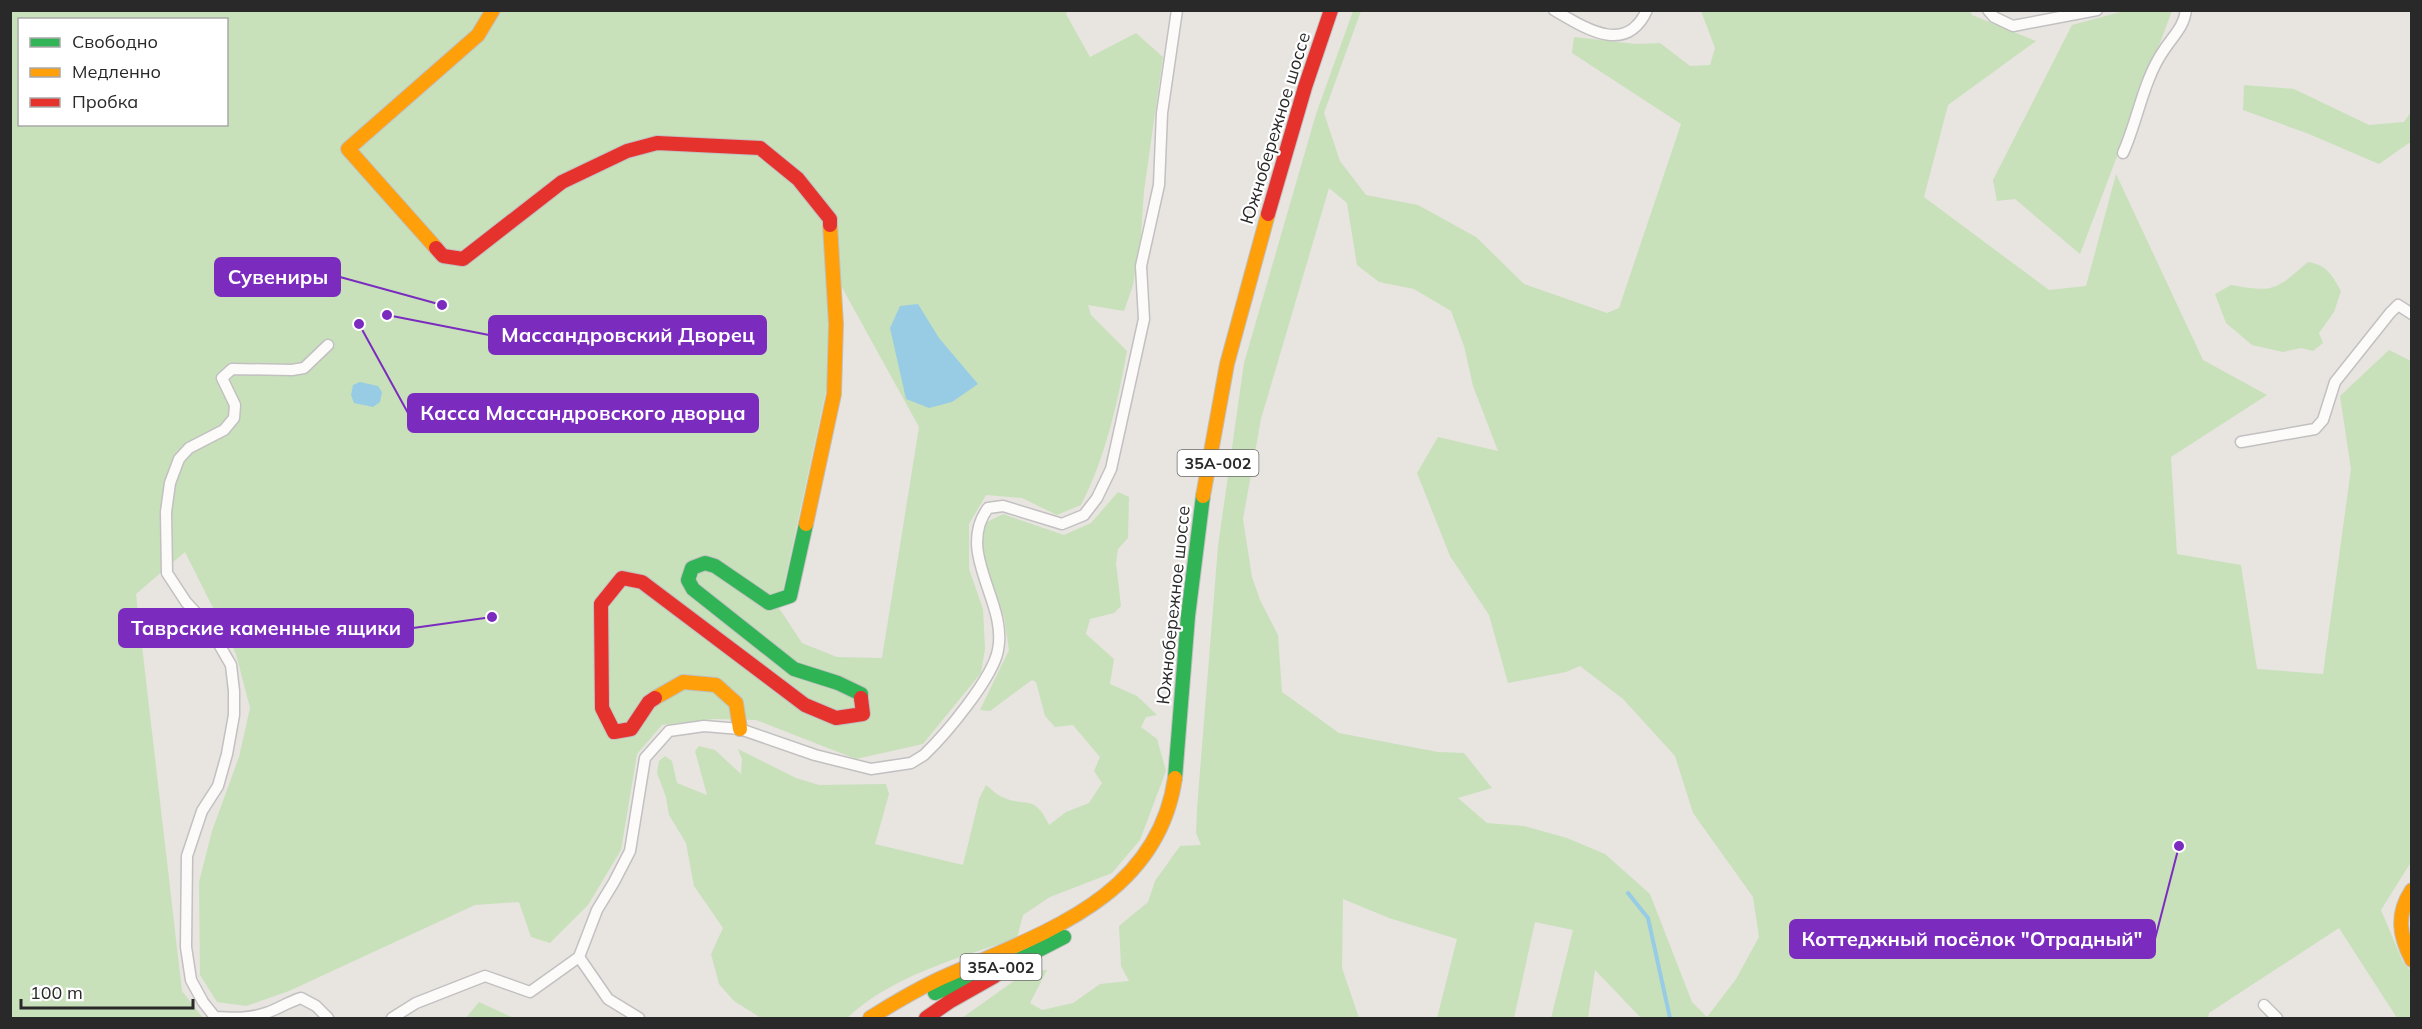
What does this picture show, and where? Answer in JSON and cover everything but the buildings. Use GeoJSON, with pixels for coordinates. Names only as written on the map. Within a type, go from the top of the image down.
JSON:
{"type":"FeatureCollection","features":[{"type":"Feature","properties":{"kind":"main road"},"geometry":{"type":"LineString","coordinates":[[494,10],[478,35],[348,149],[443,256],[463,259],[562,182],[627,150],[657,143],[760,148],[798,179],[830,219],[836,324],[834,394],[790,596],[769,603],[715,566],[705,563],[692,568],[688,580],[693,589],[794,669],[838,683],[861,694],[863,714],[836,718],[805,705],[642,582],[622,578],[601,604],[602,708],[614,732],[631,729],[649,702],[683,682],[716,685],[736,703],[740,729]]}},
{"type":"Feature","properties":{"kind":"main road","name":"Южнобережное шоссе"},"geometry":{"type":"LineString","coordinates":[[870,1018],[918,989],[968,965],[1052,931],[1083,914],[1105,898],[1134,867],[1156,836],[1166,817],[1176,770],[1188,618],[1206,469],[1222,383],[1282,162],[1331,10]]}},
{"type":"Feature","properties":{"kind":"main road","name":"Южнобережное шоссе"},"geometry":{"type":"LineString","coordinates":[[886,1018],[923,998],[1029,955],[1079,929],[1111,907],[1155,858],[1174,820],[1186,771],[1202,574],[1216,476],[1234,378],[1279,206],[1340,10]]}},
{"type":"Feature","properties":{"kind":"main road"},"geometry":{"type":"LineString","coordinates":[[2412,890],[2402,910],[2398,929],[2405,949],[2412,960]]}},
{"type":"Feature","properties":{"kind":"main road"},"geometry":{"type":"LineString","coordinates":[[926,1018],[1029,955]]}},
{"type":"Feature","properties":{"kind":"street"},"geometry":{"type":"LineString","coordinates":[[392,1018],[416,1003],[484,976],[530,992],[579,957],[597,910],[630,851],[645,758],[669,731],[704,726],[740,729],[815,755],[871,769],[911,763],[924,755],[988,676],[998,652],[1000,633],[978,557],[976,536],[981,519],[988,508],[1003,506],[1062,524],[1070,522],[1084,515],[1097,498],[1111,469],[1144,319],[1141,266],[1159,185],[1162,113],[1176,10]]}},
{"type":"Feature","properties":{"kind":"street"},"geometry":{"type":"LineString","coordinates":[[1554,10],[1590,31],[1617,36],[1641,24],[1647,10]]}},
{"type":"Feature","properties":{"kind":"street"},"geometry":{"type":"LineString","coordinates":[[1988,10],[1994,17],[2013,26],[2097,10]]}},
{"type":"Feature","properties":{"kind":"street"},"geometry":{"type":"LineString","coordinates":[[2123,153],[2148,83],[2163,52],[2185,22],[2186,10]]}},
{"type":"Feature","properties":{"kind":"street"},"geometry":{"type":"LineString","coordinates":[[2241,442],[2315,429],[2324,420],[2335,382],[2390,313],[2398,305],[2412,314]]}},
{"type":"Feature","properties":{"kind":"street"},"geometry":{"type":"LineString","coordinates":[[328,345],[304,368],[292,370],[232,369],[222,378],[235,405],[234,418],[224,430],[189,448],[179,459],[170,483],[166,512],[167,573],[186,602],[209,627],[231,665],[234,691],[234,715],[218,786],[202,811],[187,856],[186,947],[191,980],[203,1002],[215,1017],[248,1018],[267,1013],[285,1003],[301,998],[316,1006],[328,1018]]}},
{"type":"Feature","properties":{"kind":"street"},"geometry":{"type":"LineString","coordinates":[[579,957],[608,999],[639,1018]]}},
{"type":"Feature","properties":{"kind":"street"},"geometry":{"type":"LineString","coordinates":[[2264,1005],[2277,1018]]}},
{"type":"Feature","properties":{"kind":"green space"},"geometry":{"type":"Polygon","coordinates":[[[1068,10],[1066,14],[1090,57],[1136,33],[1163,57],[1133,285],[1124,311],[1088,305],[1091,315],[1127,351],[1110,430],[1097,468],[1081,505],[1057,515],[1022,498],[986,495],[969,524],[969,569],[983,609],[985,649],[981,673],[923,744],[856,759],[756,720],[715,719],[662,725],[637,754],[621,850],[588,905],[550,943],[531,937],[519,902],[475,905],[289,991],[246,1006],[217,1002],[200,975],[199,882],[212,831],[239,757],[250,708],[236,654],[185,552],[136,594],[182,991],[203,1018],[11,1018],[10,11],[1068,10]],[[839,282],[832,363],[779,608],[802,643],[837,657],[882,658],[919,427],[839,282]]]}},
{"type":"Feature","properties":{"kind":"green space"},"geometry":{"type":"Polygon","coordinates":[[[1970,10],[1972,15],[2036,41],[1948,105],[1924,197],[2049,290],[2086,286],[2116,174],[2203,360],[2267,395],[2171,457],[2177,554],[2241,565],[2257,669],[2323,674],[2351,469],[2340,396],[2389,350],[2411,361],[2411,862],[2381,910],[2403,962],[2411,971],[2411,1018],[2397,1018],[2339,928],[2209,1013],[2208,1018],[1641,1018],[1595,970],[1588,1018],[1551,1018],[1573,930],[1535,922],[1514,1018],[1437,1018],[1457,939],[1389,918],[1343,899],[1342,968],[1359,1018],[962,1018],[1028,971],[1047,970],[1030,1003],[1042,1010],[1073,1003],[1100,984],[1129,981],[1121,966],[1119,926],[1148,902],[1155,881],[1180,846],[1201,845],[1196,833],[1197,809],[1218,546],[1244,363],[1316,114],[1353,11],[1361,11],[1324,113],[1340,161],[1366,195],[1418,205],[1476,237],[1524,284],[1607,313],[1619,308],[1681,124],[1572,53],[1574,37],[1636,44],[1660,43],[1690,66],[1710,65],[1715,48],[1701,11],[1970,10]],[[1329,188],[1261,419],[1243,519],[1252,577],[1260,600],[1278,635],[1282,692],[1339,733],[1438,752],[1464,753],[1492,788],[1458,798],[1487,823],[1524,826],[1567,838],[1605,854],[1650,894],[1692,1002],[1707,1017],[1736,979],[1759,937],[1753,897],[1693,813],[1675,756],[1623,699],[1580,666],[1566,672],[1508,683],[1489,615],[1450,556],[1417,473],[1438,437],[1498,451],[1473,386],[1464,346],[1451,311],[1414,289],[1379,282],[1357,265],[1347,203],[1329,188]]]}},
{"type":"Feature","properties":{"kind":"green space"},"geometry":{"type":"Polygon","coordinates":[[[2124,11],[2172,11],[2080,254],[2015,199],[1997,201],[1993,180],[2072,25],[2124,11]]]}},
{"type":"Feature","properties":{"kind":"green space"},"geometry":{"type":"Polygon","coordinates":[[[2244,85],[2294,89],[2369,125],[2404,122],[2411,112],[2411,143],[2379,164],[2309,134],[2243,110],[2244,85]]]}},
{"type":"Feature","properties":{"kind":"green space"},"geometry":{"type":"Polygon","coordinates":[[[2308,262],[2324,268],[2341,291],[2334,312],[2319,333],[2323,343],[2313,351],[2301,348],[2283,352],[2252,345],[2226,323],[2215,294],[2231,285],[2257,289],[2274,287],[2288,279],[2308,262]]]}},
{"type":"Feature","properties":{"kind":"green space"},"geometry":{"type":"Polygon","coordinates":[[[1118,492],[1129,497],[1128,538],[1118,549],[1116,563],[1121,606],[1114,613],[1090,619],[1086,634],[1114,659],[1110,684],[1137,696],[1157,715],[1146,717],[1141,727],[1157,739],[1166,771],[1140,840],[1112,873],[1050,897],[1023,915],[1017,938],[906,979],[865,1003],[847,1018],[761,1018],[734,1001],[719,984],[711,954],[723,928],[694,886],[686,843],[669,815],[666,797],[657,773],[659,761],[665,756],[672,761],[677,783],[707,795],[695,751],[699,746],[715,750],[741,774],[742,759],[738,749],[796,778],[819,785],[886,784],[889,794],[875,844],[963,865],[979,799],[986,785],[1002,797],[1034,805],[1044,815],[1049,825],[1066,812],[1089,803],[1102,783],[1094,771],[1100,757],[1073,725],[1055,727],[1045,716],[1036,682],[1032,680],[990,711],[980,710],[1009,650],[1004,617],[981,553],[983,532],[987,522],[1003,514],[1064,535],[1091,523],[1118,492]]]}},
{"type":"Feature","properties":{"kind":"green space"},"geometry":{"type":"Polygon","coordinates":[[[479,1002],[514,1018],[466,1018],[479,1002]]]}},
{"type":"Feature","properties":{"kind":"water"},"geometry":{"type":"Polygon","coordinates":[[[918,304],[939,338],[978,384],[952,402],[929,408],[906,399],[890,328],[900,306],[918,304]]]}},
{"type":"Feature","properties":{"kind":"water"},"geometry":{"type":"Polygon","coordinates":[[[360,382],[378,386],[382,392],[380,402],[373,407],[354,403],[351,395],[353,385],[360,382]]]}},
{"type":"Feature","properties":{"kind":"waterway"},"geometry":{"type":"LineString","coordinates":[[1628,893],[1648,918],[1670,1018]]}},
{"type":"Feature","properties":{"kind":"traffic: fast"},"geometry":{"type":"LineString","coordinates":[[1175,778],[1188,616],[1203,496]]}},
{"type":"Feature","properties":{"kind":"traffic: fast"},"geometry":{"type":"LineString","coordinates":[[806,524],[790,596],[769,603],[715,566],[705,563],[692,568],[688,580],[693,589],[794,669],[838,683],[861,694],[861,698]]}},
{"type":"Feature","properties":{"kind":"traffic: fast"},"geometry":{"type":"LineString","coordinates":[[935,993],[1029,955],[1064,937]]}},
{"type":"Feature","properties":{"kind":"traffic: slow"},"geometry":{"type":"LineString","coordinates":[[436,248],[348,149],[478,35],[493,10]]}},
{"type":"Feature","properties":{"kind":"traffic: slow"},"geometry":{"type":"LineString","coordinates":[[1203,496],[1227,364],[1268,214]]}},
{"type":"Feature","properties":{"kind":"traffic: slow"},"geometry":{"type":"LineString","coordinates":[[806,524],[834,394],[836,324],[830,225]]}},
{"type":"Feature","properties":{"kind":"traffic: slow"},"geometry":{"type":"LineString","coordinates":[[655,698],[683,682],[716,685],[736,703],[740,729]]}},
{"type":"Feature","properties":{"kind":"traffic: slow"},"geometry":{"type":"LineString","coordinates":[[870,1018],[928,984],[1051,929],[1086,909],[1118,885],[1144,856],[1164,820],[1175,778]]}},
{"type":"Feature","properties":{"kind":"traffic: slow"},"geometry":{"type":"LineString","coordinates":[[2412,890],[2403,908],[2401,925],[2404,942],[2412,960]]}},
{"type":"Feature","properties":{"kind":"traffic: jam"},"geometry":{"type":"LineString","coordinates":[[1268,214],[1305,87],[1331,10]]}},
{"type":"Feature","properties":{"kind":"traffic: jam"},"geometry":{"type":"LineString","coordinates":[[436,248],[443,256],[463,259],[562,182],[627,151],[657,143],[760,148],[798,179],[830,219],[830,225]]}},
{"type":"Feature","properties":{"kind":"traffic: jam"},"geometry":{"type":"LineString","coordinates":[[655,698],[649,702],[631,729],[614,732],[602,708],[601,604],[622,578],[642,582],[805,705],[836,718],[863,714],[861,698]]}},
{"type":"Feature","properties":{"kind":"traffic: jam"},"geometry":{"type":"LineString","coordinates":[[926,1018],[995,976]]}},
{"type":"Feature","properties":{"kind":"place","name":"Сувениры"},"geometry":{"type":"Point","coordinates":[442,305]}},
{"type":"Feature","properties":{"kind":"place","name":"Массандровский Дворец"},"geometry":{"type":"Point","coordinates":[387,315]}},
{"type":"Feature","properties":{"kind":"place","name":"Касса Массандровского дворца"},"geometry":{"type":"Point","coordinates":[359,324]}},
{"type":"Feature","properties":{"kind":"place","name":"Таврские каменные ящики"},"geometry":{"type":"Point","coordinates":[492,617]}},
{"type":"Feature","properties":{"kind":"place","name":"Коттеджный посёлок \"Отрадный\""},"geometry":{"type":"Point","coordinates":[2179,846]}}]}
